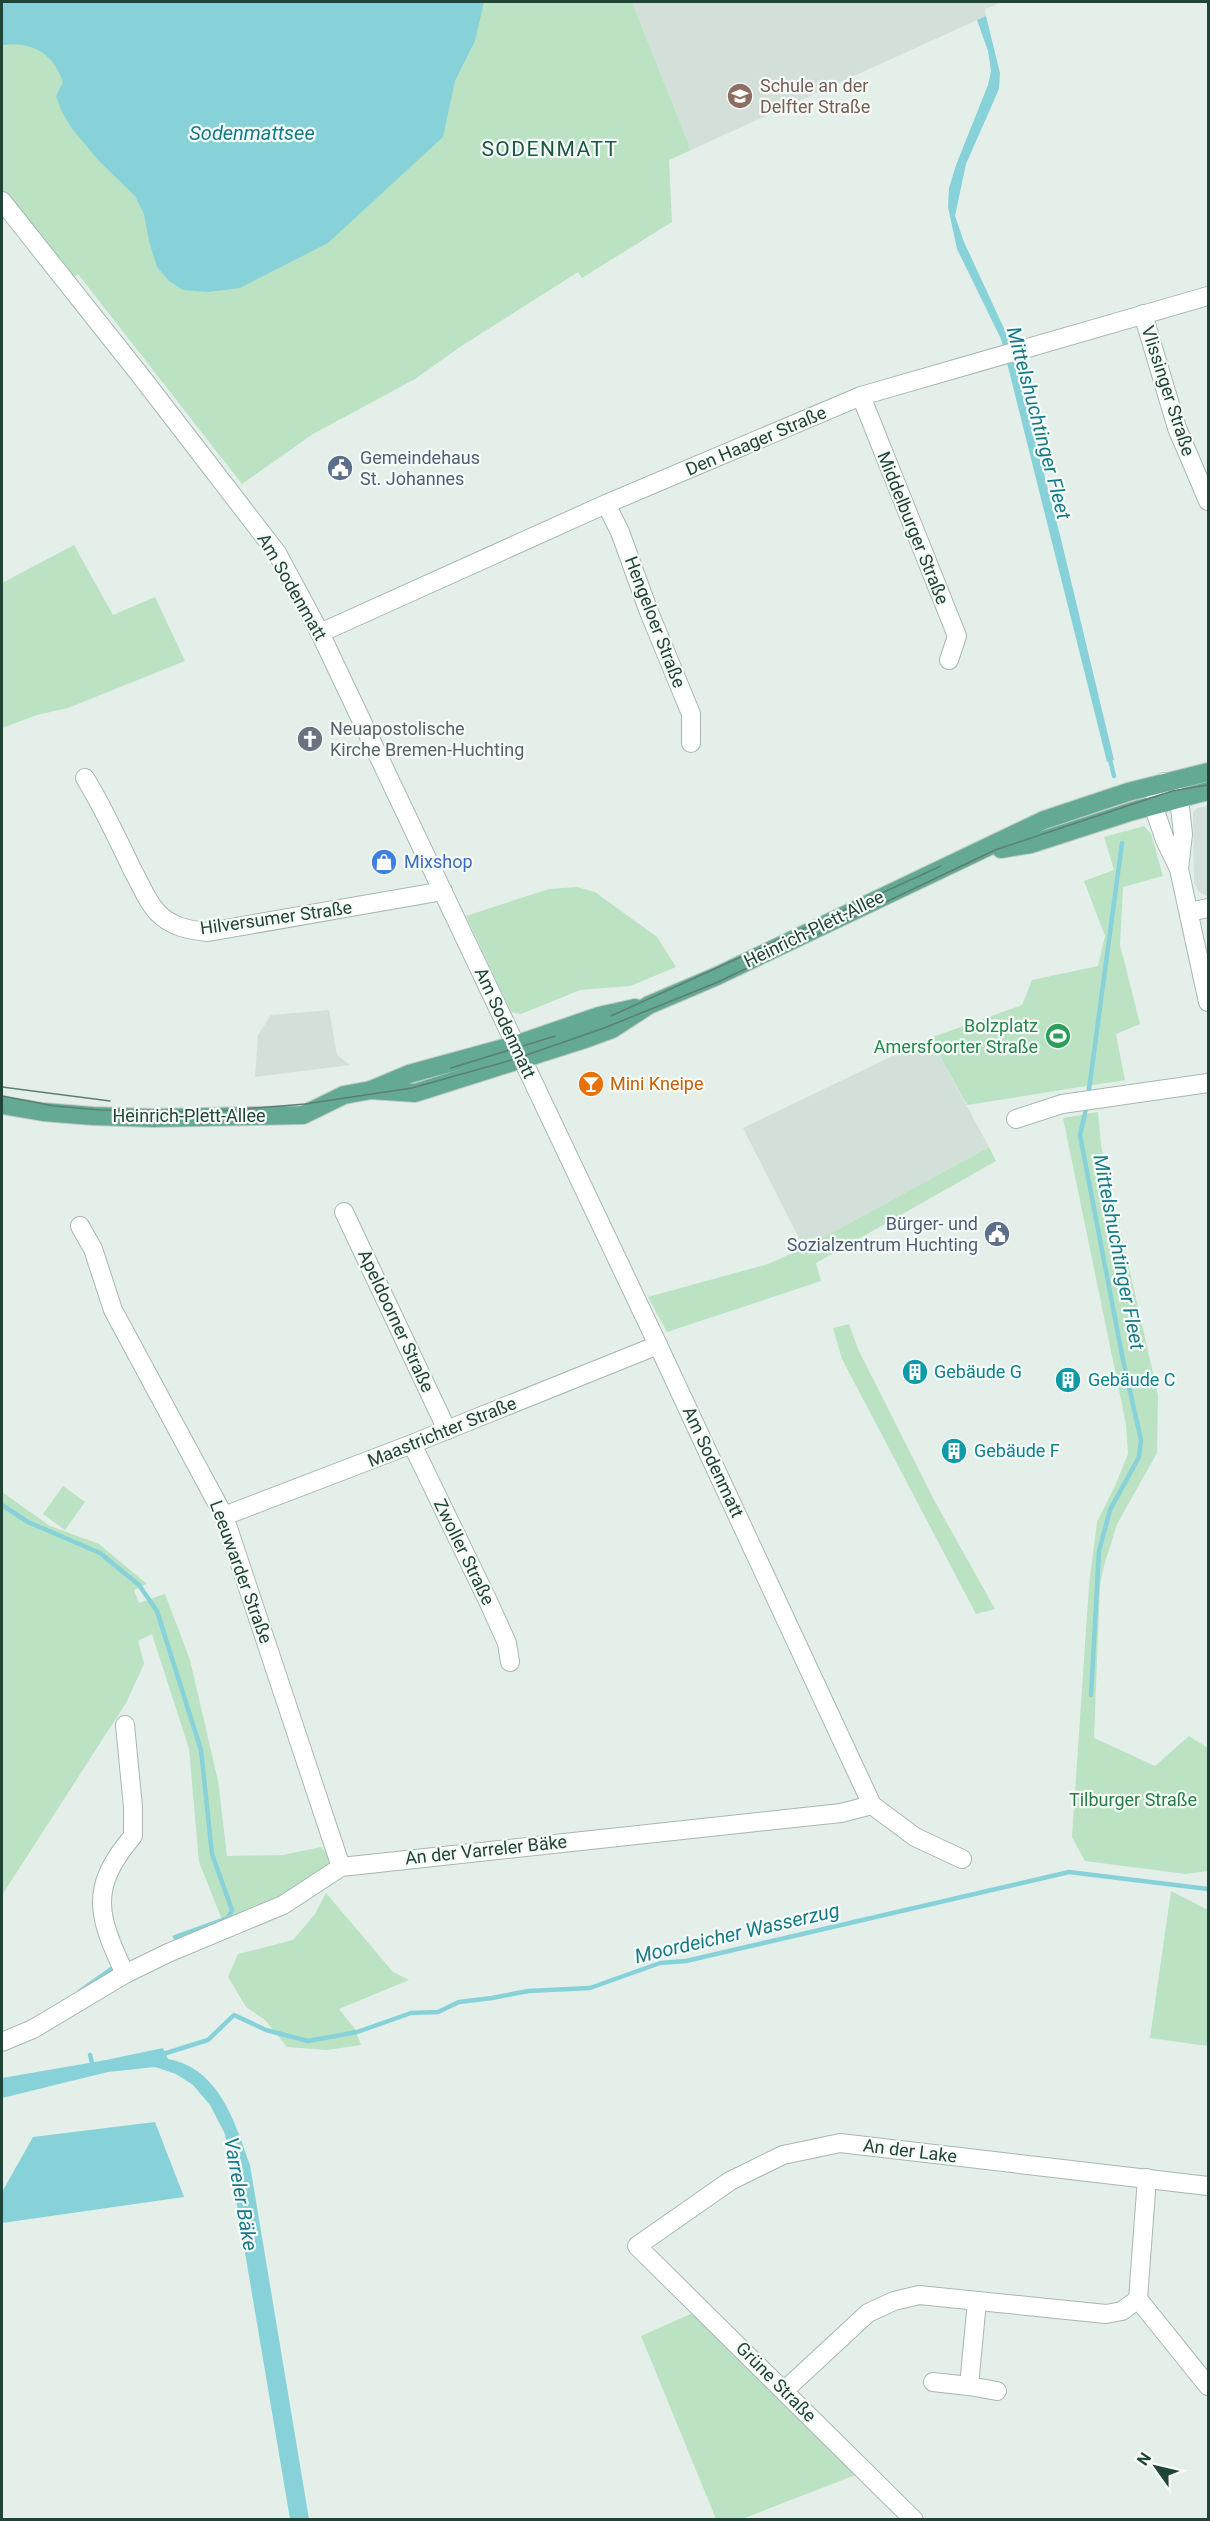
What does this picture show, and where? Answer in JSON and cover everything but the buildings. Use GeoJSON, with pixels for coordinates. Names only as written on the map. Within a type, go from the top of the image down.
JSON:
{"type":"FeatureCollection","features":[{"type":"Feature","properties":{"kind":"main road","name":"Heinrich-Plett-Allee"},"geometry":{"type":"LineString","coordinates":[[2,1105],[42,1112],[93,1116],[152,1118],[298,1116],[344,1095],[371,1090],[409,1074],[519,1052],[599,1016],[649,1005],[717,976],[1044,820],[1164,782],[1209,772]]}},
{"type":"Feature","properties":{"kind":"main road","name":"Heinrich-Plett-Allee"},"geometry":{"type":"LineString","coordinates":[[979,853],[1031,844],[1153,805],[1209,791]]}},
{"type":"Feature","properties":{"kind":"street","name":"Am Sodenmatt"},"geometry":{"type":"LineString","coordinates":[[2,201],[277,553],[320,633],[443,891],[872,1805],[915,1837],[962,1859]]}},
{"type":"Feature","properties":{"kind":"street","name":"Den Haager Straße"},"geometry":{"type":"LineString","coordinates":[[320,633],[606,504],[861,396],[1209,296]]}},
{"type":"Feature","properties":{"kind":"street","name":"Vlissinger Straße"},"geometry":{"type":"LineString","coordinates":[[1143,314],[1177,428],[1209,501]]}},
{"type":"Feature","properties":{"kind":"street","name":"Middelburger Straße"},"geometry":{"type":"LineString","coordinates":[[861,396],[957,636],[949,660]]}},
{"type":"Feature","properties":{"kind":"street","name":"Hengeloer Straße"},"geometry":{"type":"LineString","coordinates":[[606,504],[620,532],[649,612],[691,714],[691,743]]}},
{"type":"Feature","properties":{"kind":"street","name":"Hilversumer Straße"},"geometry":{"type":"LineString","coordinates":[[85,778],[100,802],[146,896],[162,916],[189,930],[208,932],[443,891]]}},
{"type":"Feature","properties":{"kind":"street"},"geometry":{"type":"LineString","coordinates":[[1179,869],[1183,834],[1179,798],[1164,782],[1153,805],[1179,869],[1209,1002]]}},
{"type":"Feature","properties":{"kind":"street"},"geometry":{"type":"LineString","coordinates":[[1189,912],[1209,908]]}},
{"type":"Feature","properties":{"kind":"street"},"geometry":{"type":"LineString","coordinates":[[1016,1119],[1062,1104],[1209,1083]]}},
{"type":"Feature","properties":{"kind":"street","name":"Apeldoorner Straße"},"geometry":{"type":"LineString","coordinates":[[344,1212],[447,1430]]}},
{"type":"Feature","properties":{"kind":"street","name":"Leeuwarder Straße"},"geometry":{"type":"LineString","coordinates":[[80,1226],[93,1249],[113,1310],[224,1516],[341,1867]]}},
{"type":"Feature","properties":{"kind":"street","name":"Maastrichter Straße"},"geometry":{"type":"LineString","coordinates":[[224,1516],[412,1444],[658,1345]]}},
{"type":"Feature","properties":{"kind":"street","name":"Zwoller Straße"},"geometry":{"type":"LineString","coordinates":[[412,1444],[507,1643],[510,1662]]}},
{"type":"Feature","properties":{"kind":"street"},"geometry":{"type":"LineString","coordinates":[[125,1725],[133,1807],[133,1836],[115,1858],[104,1889],[102,1907],[108,1938],[125,1974]]}},
{"type":"Feature","properties":{"kind":"street","name":"An der Varreler Bäke"},"geometry":{"type":"LineString","coordinates":[[2,2042],[33,2029],[125,1974],[168,1953],[283,1905],[341,1867],[841,1813],[872,1805]]}},
{"type":"Feature","properties":{"kind":"street","name":"An der Lake"},"geometry":{"type":"LineString","coordinates":[[637,2246],[730,2181],[783,2155],[840,2143],[1209,2186]]}},
{"type":"Feature","properties":{"kind":"street"},"geometry":{"type":"LineString","coordinates":[[1148,2178],[1138,2299],[1209,2386]]}},
{"type":"Feature","properties":{"kind":"street","name":"Grüne Straße"},"geometry":{"type":"LineString","coordinates":[[637,2246],[914,2520]]}},
{"type":"Feature","properties":{"kind":"street"},"geometry":{"type":"LineString","coordinates":[[785,2390],[868,2313],[894,2301],[919,2295],[1106,2314],[1122,2311],[1138,2299]]}},
{"type":"Feature","properties":{"kind":"street"},"geometry":{"type":"LineString","coordinates":[[969,2386],[977,2301]]}},
{"type":"Feature","properties":{"kind":"street"},"geometry":{"type":"LineString","coordinates":[[933,2382],[997,2391]]}},
{"type":"Feature","properties":{"kind":"shaded area","name":"Schule an der Delfter Straße"},"geometry":{"type":"Polygon","coordinates":[[[632,2],[1003,2],[985,9],[986,16],[691,150],[632,2]]]}},
{"type":"Feature","properties":{"kind":"shaded area"},"geometry":{"type":"Polygon","coordinates":[[[1208,806],[1207,896],[1199,892],[1194,883],[1193,813],[1197,808],[1208,806]]]}},
{"type":"Feature","properties":{"kind":"shaded area"},"geometry":{"type":"Polygon","coordinates":[[[329,1010],[337,1055],[350,1065],[255,1077],[258,1035],[271,1015],[329,1010]]]}},
{"type":"Feature","properties":{"kind":"shaded area"},"geometry":{"type":"Polygon","coordinates":[[[930,1038],[989,1147],[804,1248],[743,1128],[930,1038]]]}},
{"type":"Feature","properties":{"kind":"green space"},"geometry":{"type":"Polygon","coordinates":[[[2,2],[632,2],[691,150],[669,160],[672,222],[582,278],[578,272],[460,347],[415,379],[313,434],[242,484],[78,274],[60,286],[2,212],[2,2]]]}},
{"type":"Feature","properties":{"kind":"green space"},"geometry":{"type":"Polygon","coordinates":[[[74,545],[113,615],[155,597],[185,661],[68,708],[37,715],[2,728],[2,583],[74,545]]]}},
{"type":"Feature","properties":{"kind":"green space"},"geometry":{"type":"Polygon","coordinates":[[[1144,826],[1151,834],[1163,876],[1123,887],[1120,945],[1140,1024],[1116,1034],[1125,1080],[967,1105],[930,1038],[1022,1005],[1032,980],[1098,966],[1105,936],[1084,881],[1114,870],[1104,837],[1144,826]]]}},
{"type":"Feature","properties":{"kind":"green space"},"geometry":{"type":"Polygon","coordinates":[[[577,887],[595,892],[657,937],[676,967],[630,986],[580,990],[521,1014],[511,1012],[466,916],[549,889],[577,887]]]}},
{"type":"Feature","properties":{"kind":"green space","name":"Tilburger Straße"},"geometry":{"type":"Polygon","coordinates":[[[1098,1112],[1101,1145],[1158,1395],[1157,1453],[1117,1524],[1100,1585],[1094,1738],[1155,1766],[1189,1736],[1208,1748],[1208,1871],[1186,1874],[1085,1861],[1072,1837],[1089,1585],[1097,1522],[1128,1454],[1126,1424],[1063,1118],[1098,1112]]]}},
{"type":"Feature","properties":{"kind":"green space"},"geometry":{"type":"Polygon","coordinates":[[[989,1147],[996,1161],[816,1263],[821,1281],[667,1332],[648,1297],[768,1264],[804,1248],[989,1147]]]}},
{"type":"Feature","properties":{"kind":"green space"},"geometry":{"type":"Polygon","coordinates":[[[849,1324],[858,1349],[934,1500],[995,1609],[976,1614],[842,1359],[833,1328],[849,1324]]]}},
{"type":"Feature","properties":{"kind":"green space"},"geometry":{"type":"Polygon","coordinates":[[[63,1486],[85,1502],[65,1530],[43,1514],[63,1486]]]}},
{"type":"Feature","properties":{"kind":"green space"},"geometry":{"type":"Polygon","coordinates":[[[2,1492],[50,1526],[99,1544],[147,1584],[134,1590],[139,1603],[165,1594],[190,1660],[218,1781],[227,1856],[283,1855],[321,1847],[334,1861],[318,1876],[225,1927],[199,1862],[189,1749],[152,1634],[138,1641],[144,1664],[126,1703],[2,1895],[2,1492]]]}},
{"type":"Feature","properties":{"kind":"green space"},"geometry":{"type":"Polygon","coordinates":[[[1171,1891],[1208,1910],[1208,2046],[1150,2038],[1171,1891]]]}},
{"type":"Feature","properties":{"kind":"green space"},"geometry":{"type":"Polygon","coordinates":[[[326,1893],[393,1972],[409,1980],[339,2009],[355,2029],[361,2045],[327,2050],[287,2047],[265,2020],[246,2007],[228,1977],[238,1954],[293,1940],[315,1914],[326,1893]]]}},
{"type":"Feature","properties":{"kind":"green space"},"geometry":{"type":"Polygon","coordinates":[[[695,2312],[858,2474],[742,2519],[716,2519],[641,2336],[695,2312]]]}},
{"type":"Feature","properties":{"kind":"water","name":"Sodenmattsee"},"geometry":{"type":"Polygon","coordinates":[[[2,2],[484,2],[475,41],[455,81],[443,137],[328,243],[240,288],[208,292],[183,290],[169,281],[157,267],[144,214],[135,196],[99,161],[73,130],[62,112],[56,96],[63,82],[54,64],[48,57],[33,48],[2,43],[2,2]]]}},
{"type":"Feature","properties":{"kind":"water"},"geometry":{"type":"Polygon","coordinates":[[[986,16],[1000,73],[999,89],[966,164],[955,216],[964,242],[1008,337],[1060,535],[1114,760],[1107,762],[1001,339],[957,249],[948,207],[949,188],[956,165],[988,85],[991,71],[988,51],[977,20],[986,16]]]}},
{"type":"Feature","properties":{"kind":"water","name":"Varreler Bäke"},"geometry":{"type":"Polygon","coordinates":[[[163,2048],[168,2059],[186,2064],[212,2085],[231,2115],[250,2165],[309,2519],[290,2519],[225,2134],[210,2105],[193,2085],[176,2074],[155,2067],[108,2072],[2,2098],[2,2078],[163,2048]]]}},
{"type":"Feature","properties":{"kind":"water"},"geometry":{"type":"Polygon","coordinates":[[[155,2122],[184,2197],[2,2223],[2,2192],[33,2137],[155,2122]]]}},
{"type":"Feature","properties":{"kind":"waterway","name":"Mittelshuchtinger Fleet"},"geometry":{"type":"LineString","coordinates":[[1109,756],[1114,776]]}},
{"type":"Feature","properties":{"kind":"waterway","name":"Mittelshuchtinger Fleet"},"geometry":{"type":"LineString","coordinates":[[1088,1097],[1122,843]]}},
{"type":"Feature","properties":{"kind":"waterway","name":"Mittelshuchtinger Fleet"},"geometry":{"type":"LineString","coordinates":[[1087,1105],[1080,1135],[1123,1360],[1141,1440],[1139,1457],[1110,1510],[1099,1551],[1091,1695]]}},
{"type":"Feature","properties":{"kind":"waterway"},"geometry":{"type":"LineString","coordinates":[[2,1505],[28,1522],[100,1553],[139,1585],[157,1611],[201,1750],[212,1854],[232,1910],[228,1918],[175,1937]]}},
{"type":"Feature","properties":{"kind":"waterway","name":"Moordeicher Wasserzug"},"geometry":{"type":"LineString","coordinates":[[160,2055],[208,2040],[234,2015],[266,2030],[308,2041],[357,2032],[411,2013],[438,2012],[459,2002],[528,1991],[590,1988],[660,1963],[686,1961],[1069,1872],[1208,1889]]}},
{"type":"Feature","properties":{"kind":"waterway"},"geometry":{"type":"LineString","coordinates":[[80,1991],[117,1965]]}},
{"type":"Feature","properties":{"kind":"waterway"},"geometry":{"type":"LineString","coordinates":[[90,2055],[93,2067]]}},
{"type":"Feature","properties":{"kind":"tram line"},"geometry":{"type":"LineString","coordinates":[[2,1096],[54,1106],[100,1110],[207,1112],[305,1104],[412,1088],[515,1059],[604,1028],[718,982],[995,850],[1172,791],[1208,785]]}},
{"type":"Feature","properties":{"kind":"tram line"},"geometry":{"type":"LineString","coordinates":[[611,1016],[941,866]]}},
{"type":"Feature","properties":{"kind":"tram line"},"geometry":{"type":"LineString","coordinates":[[451,1068],[555,1036]]}},
{"type":"Feature","properties":{"kind":"tram line"},"geometry":{"type":"LineString","coordinates":[[2,1087],[110,1101]]}},
{"type":"Feature","properties":{"kind":"place","name":"Schule an der Delfter Straße"},"geometry":{"type":"Point","coordinates":[740,96]}},
{"type":"Feature","properties":{"kind":"place","name":"Gemeindehaus St. Johannes"},"geometry":{"type":"Point","coordinates":[340,468]}},
{"type":"Feature","properties":{"kind":"place","name":"Neuapostolische Kirche Bremen-Huchting"},"geometry":{"type":"Point","coordinates":[310,739]}},
{"type":"Feature","properties":{"kind":"place","name":"Mixshop"},"geometry":{"type":"Point","coordinates":[384,862]}},
{"type":"Feature","properties":{"kind":"place","name":"Bolzplatz Amersfoorter Straße"},"geometry":{"type":"Point","coordinates":[1058,1036]}},
{"type":"Feature","properties":{"kind":"place","name":"Mini Kneipe"},"geometry":{"type":"Point","coordinates":[591,1084]}},
{"type":"Feature","properties":{"kind":"place","name":"Bürger- und Sozialzentrum Huchting"},"geometry":{"type":"Point","coordinates":[997,1234]}},
{"type":"Feature","properties":{"kind":"place","name":"Gebäude G"},"geometry":{"type":"Point","coordinates":[915,1372]}},
{"type":"Feature","properties":{"kind":"place","name":"Gebäude C"},"geometry":{"type":"Point","coordinates":[1068,1380]}},
{"type":"Feature","properties":{"kind":"place","name":"Gebäude F"},"geometry":{"type":"Point","coordinates":[954,1451]}},
{"type":"Feature","properties":{"kind":"district","name":"SODENMATT"},"geometry":{"type":"Point","coordinates":[550,149]}}]}
